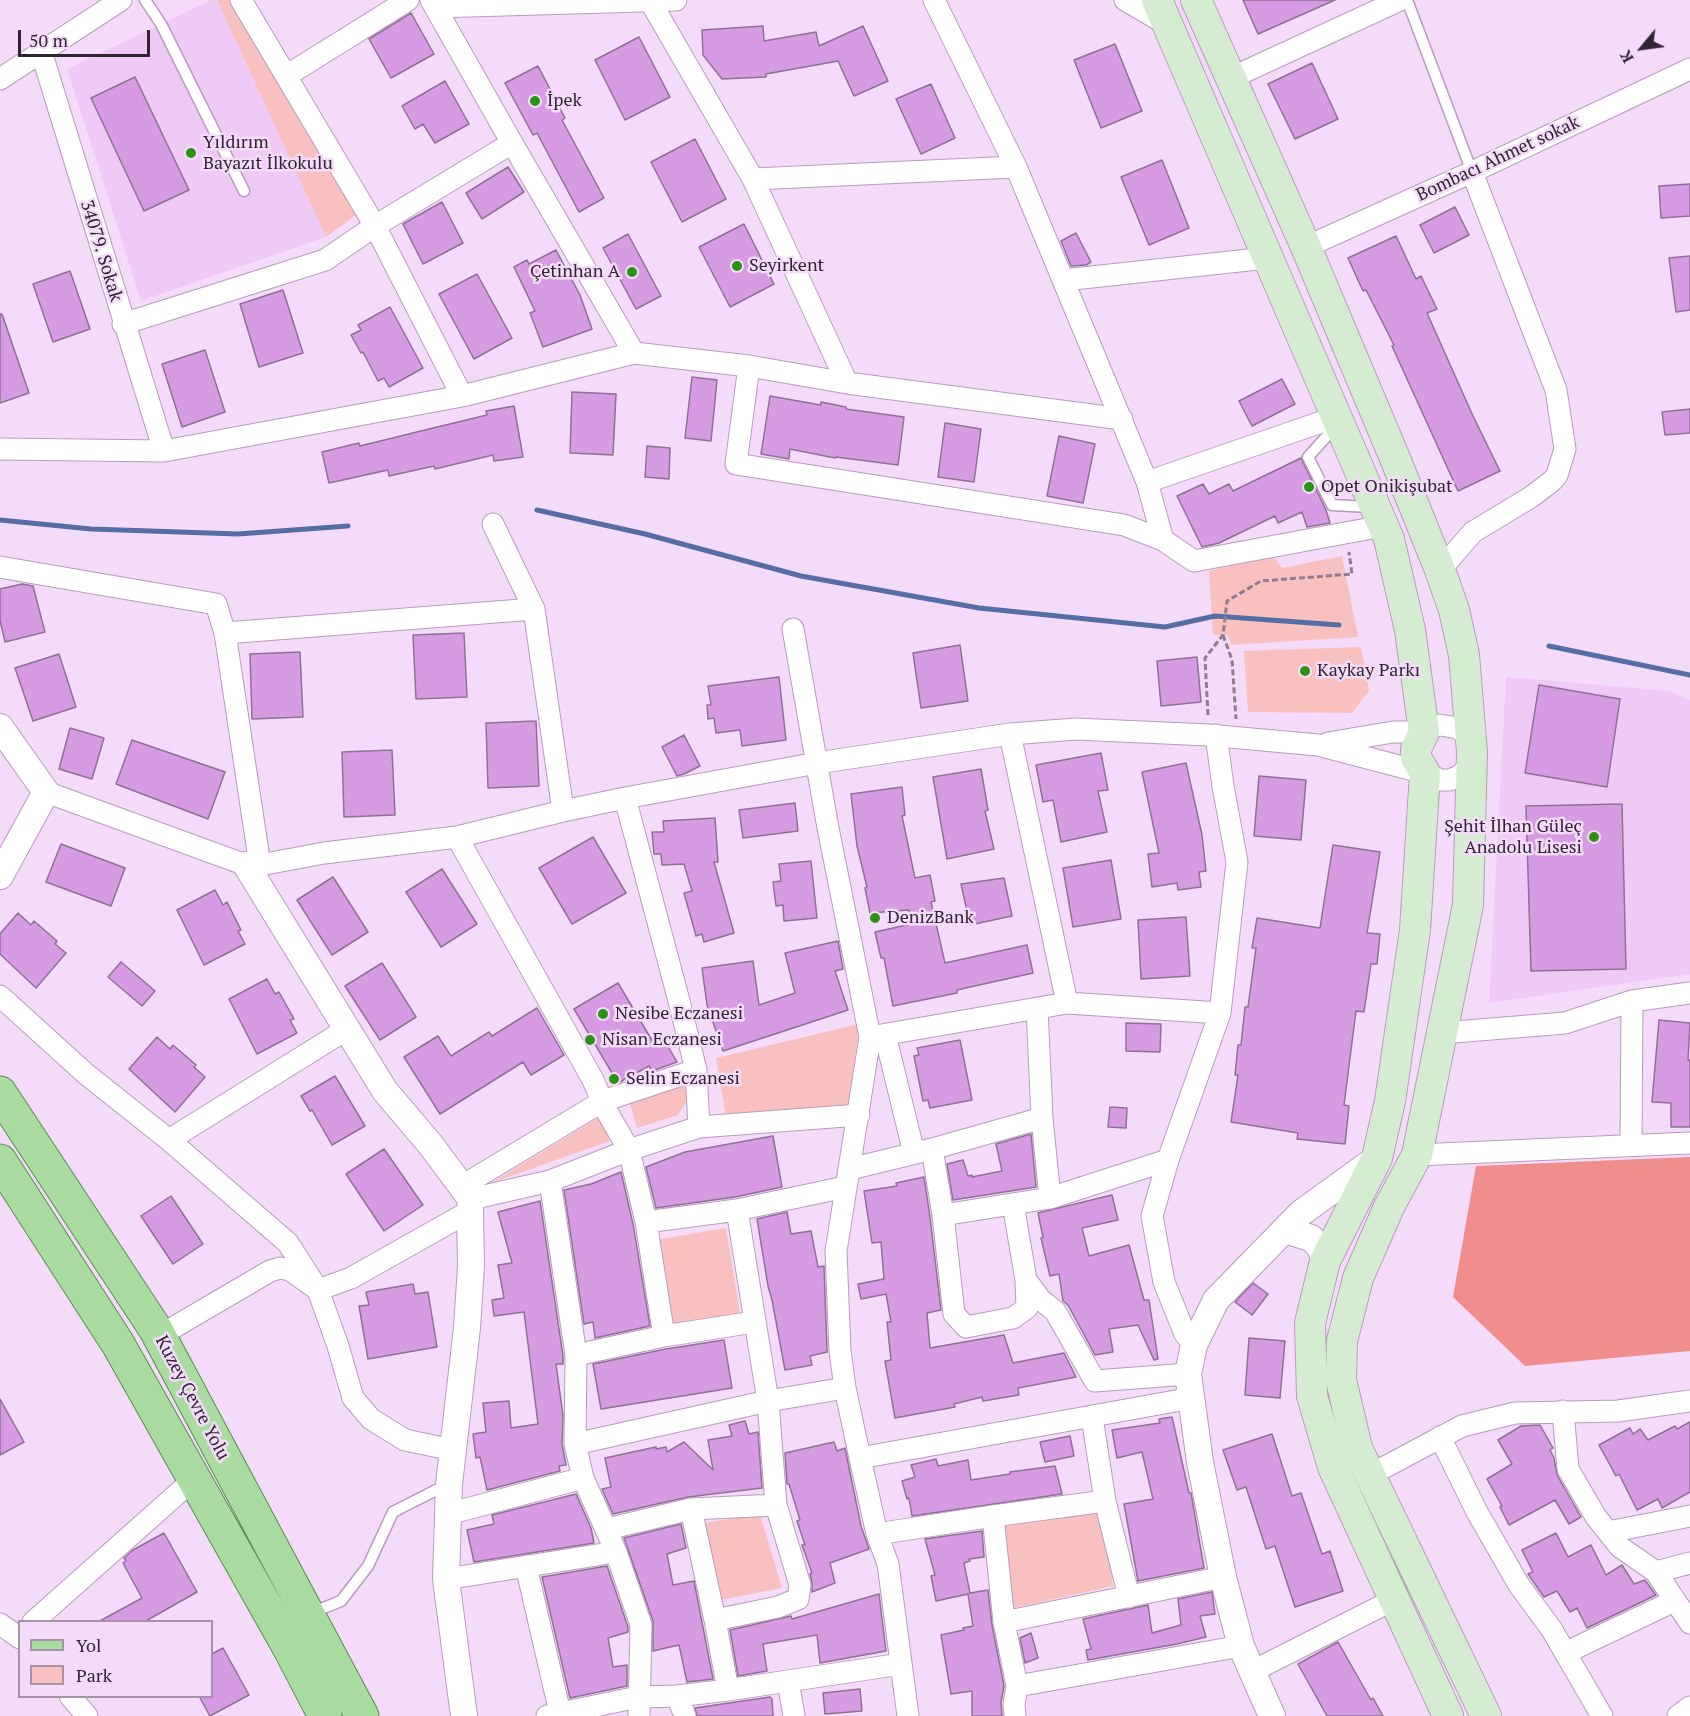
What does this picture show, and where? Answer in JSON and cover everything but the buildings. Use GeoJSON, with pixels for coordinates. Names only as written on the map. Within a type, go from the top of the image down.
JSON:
{"type":"FeatureCollection","features":[{"type":"Feature","properties":{"kind":"main road"},"geometry":{"type":"LineString","coordinates":[[1196,0],[1306,247],[1440,570],[1454,610],[1464,655],[1470,752],[1468,905],[1417,1155],[1389,1207],[1358,1278],[1342,1341],[1341,1380],[1358,1448],[1486,1716]]}},
{"type":"Feature","properties":{"kind":"main road"},"geometry":{"type":"LineString","coordinates":[[1162,13],[1389,539],[1410,630],[1424,732],[1416,749],[1416,758],[1425,773],[1414,930],[1390,1101],[1377,1158],[1325,1261],[1310,1323],[1312,1396],[1333,1467],[1448,1716]]}},
{"type":"Feature","properties":{"kind":"main road","name":"Kuzey Çevre Yolu"},"geometry":{"type":"LineString","coordinates":[[0,1094],[159,1336],[362,1716]]}},
{"type":"Feature","properties":{"kind":"main road","name":"Kuzey Çevre Yolu"},"geometry":{"type":"LineString","coordinates":[[0,1161],[118,1344],[290,1649],[325,1716]]}},
{"type":"Feature","properties":{"kind":"street"},"geometry":{"type":"LineString","coordinates":[[0,79],[121,0]]}},
{"type":"Feature","properties":{"kind":"street"},"geometry":{"type":"LineString","coordinates":[[241,0],[375,226],[462,396]]}},
{"type":"Feature","properties":{"kind":"street"},"geometry":{"type":"LineString","coordinates":[[286,76],[408,0]]}},
{"type":"Feature","properties":{"kind":"street"},"geometry":{"type":"LineString","coordinates":[[634,353],[433,3],[676,0]]}},
{"type":"Feature","properties":{"kind":"street"},"geometry":{"type":"LineString","coordinates":[[933,0],[1016,167],[1147,482],[1163,540]]}},
{"type":"Feature","properties":{"kind":"street"},"geometry":{"type":"LineString","coordinates":[[1125,0],[1162,13]]}},
{"type":"Feature","properties":{"kind":"street"},"geometry":{"type":"LineString","coordinates":[[1231,78],[1400,0]]}},
{"type":"Feature","properties":{"kind":"street"},"geometry":{"type":"LineString","coordinates":[[650,1],[753,179],[847,382]]}},
{"type":"Feature","properties":{"kind":"street","name":"34079. Sokak"},"geometry":{"type":"LineString","coordinates":[[41,51],[123,324],[164,451]]}},
{"type":"Feature","properties":{"kind":"street","name":"Bombacı Ahmet sokak"},"geometry":{"type":"LineString","coordinates":[[1306,247],[1690,69]]}},
{"type":"Feature","properties":{"kind":"street"},"geometry":{"type":"LineString","coordinates":[[123,324],[325,260],[375,226],[512,143]]}},
{"type":"Feature","properties":{"kind":"street"},"geometry":{"type":"LineString","coordinates":[[753,179],[1016,167]]}},
{"type":"Feature","properties":{"kind":"street"},"geometry":{"type":"LineString","coordinates":[[1440,570],[1473,532],[1531,497],[1552,481],[1557,475],[1565,449],[1556,390],[1472,172]]}},
{"type":"Feature","properties":{"kind":"street"},"geometry":{"type":"LineString","coordinates":[[1064,280],[1268,258]]}},
{"type":"Feature","properties":{"kind":"street"},"geometry":{"type":"LineString","coordinates":[[0,449],[164,451],[462,396],[634,353],[749,366],[847,382],[1122,419]]}},
{"type":"Feature","properties":{"kind":"street"},"geometry":{"type":"LineString","coordinates":[[749,366],[736,464],[1124,525],[1163,540],[1194,561],[1347,532],[1379,517]]}},
{"type":"Feature","properties":{"kind":"street"},"geometry":{"type":"LineString","coordinates":[[1147,482],[1337,421]]}},
{"type":"Feature","properties":{"kind":"street"},"geometry":{"type":"LineString","coordinates":[[493,524],[534,609],[563,811]]}},
{"type":"Feature","properties":{"kind":"street"},"geometry":{"type":"LineString","coordinates":[[0,567],[216,604],[225,633],[253,865],[385,1091],[430,1144],[468,1199],[471,1266],[449,1484],[446,1579],[464,1716]]}},
{"type":"Feature","properties":{"kind":"street"},"geometry":{"type":"LineString","coordinates":[[225,633],[534,609]]}},
{"type":"Feature","properties":{"kind":"street"},"geometry":{"type":"LineString","coordinates":[[793,630],[828,828],[877,1036],[923,1151],[944,1215],[954,1314],[966,1327],[1013,1318],[1027,1308],[1026,1280],[1013,1204]]}},
{"type":"Feature","properties":{"kind":"street"},"geometry":{"type":"LineString","coordinates":[[0,727],[46,792],[253,865],[324,853],[457,837],[625,798],[816,763],[1010,735],[1076,729],[1212,735],[1318,745],[1425,773],[1432,778],[1450,780],[1466,770],[1470,752],[1465,734],[1449,725],[1431,727],[1424,732],[1392,732],[1318,745]]}},
{"type":"Feature","properties":{"kind":"street"},"geometry":{"type":"LineString","coordinates":[[1010,735],[1067,1003]]}},
{"type":"Feature","properties":{"kind":"street"},"geometry":{"type":"LineString","coordinates":[[1194,1345],[1185,1334],[1164,1281],[1152,1216],[1168,1160],[1220,1013],[1237,862],[1212,735]]}},
{"type":"Feature","properties":{"kind":"street"},"geometry":{"type":"LineString","coordinates":[[0,876],[46,792]]}},
{"type":"Feature","properties":{"kind":"street"},"geometry":{"type":"LineString","coordinates":[[625,798],[696,1070],[699,1127]]}},
{"type":"Feature","properties":{"kind":"street"},"geometry":{"type":"LineString","coordinates":[[457,837],[593,1080],[629,1150],[646,1222],[664,1336]]}},
{"type":"Feature","properties":{"kind":"street"},"geometry":{"type":"LineString","coordinates":[[1442,1033],[1565,1023],[1632,1001],[1690,993]]}},
{"type":"Feature","properties":{"kind":"street"},"geometry":{"type":"LineString","coordinates":[[0,996],[86,1074],[169,1140],[288,1243],[318,1290],[353,1398],[370,1419],[405,1440],[453,1450]]}},
{"type":"Feature","properties":{"kind":"street"},"geometry":{"type":"LineString","coordinates":[[1632,1001],[1632,1145]]}},
{"type":"Feature","properties":{"kind":"street"},"geometry":{"type":"LineString","coordinates":[[877,1036],[1067,1003],[1220,1013]]}},
{"type":"Feature","properties":{"kind":"street"},"geometry":{"type":"LineString","coordinates":[[1037,1008],[1042,1118],[1050,1198]]}},
{"type":"Feature","properties":{"kind":"street"},"geometry":{"type":"LineString","coordinates":[[169,1140],[347,1029]]}},
{"type":"Feature","properties":{"kind":"street"},"geometry":{"type":"LineString","coordinates":[[877,1036],[859,1115],[836,1251],[840,1351],[845,1388],[860,1458],[878,1534],[888,1564],[908,1716]]}},
{"type":"Feature","properties":{"kind":"street"},"geometry":{"type":"LineString","coordinates":[[318,1290],[351,1278],[468,1199],[603,1101],[696,1070]]}},
{"type":"Feature","properties":{"kind":"street"},"geometry":{"type":"LineString","coordinates":[[468,1199],[550,1181],[629,1150],[699,1127],[859,1115]]}},
{"type":"Feature","properties":{"kind":"street"},"geometry":{"type":"LineString","coordinates":[[646,1222],[737,1210],[848,1178],[923,1151],[1042,1118]]}},
{"type":"Feature","properties":{"kind":"street"},"geometry":{"type":"LineString","coordinates":[[1417,1155],[1690,1143]]}},
{"type":"Feature","properties":{"kind":"street"},"geometry":{"type":"LineString","coordinates":[[1272,1716],[1240,1646],[1223,1577],[1200,1462],[1190,1386],[1194,1345],[1216,1300],[1301,1213],[1377,1158]]}},
{"type":"Feature","properties":{"kind":"street"},"geometry":{"type":"LineString","coordinates":[[944,1215],[1050,1198],[1168,1160]]}},
{"type":"Feature","properties":{"kind":"street"},"geometry":{"type":"LineString","coordinates":[[550,1181],[576,1355],[575,1444],[584,1478],[616,1552],[641,1625],[638,1707]]}},
{"type":"Feature","properties":{"kind":"street"},"geometry":{"type":"LineString","coordinates":[[716,1620],[778,1607],[798,1599],[800,1585],[777,1505],[768,1401],[737,1210]]}},
{"type":"Feature","properties":{"kind":"street"},"geometry":{"type":"LineString","coordinates":[[1286,1230],[1311,1238],[1320,1247],[1325,1261]]}},
{"type":"Feature","properties":{"kind":"street"},"geometry":{"type":"LineString","coordinates":[[159,1336],[270,1271],[280,1268],[290,1270],[318,1290]]}},
{"type":"Feature","properties":{"kind":"street"},"geometry":{"type":"LineString","coordinates":[[1026,1280],[1041,1300],[1055,1311],[1095,1381],[1190,1386]]}},
{"type":"Feature","properties":{"kind":"street"},"geometry":{"type":"LineString","coordinates":[[576,1355],[664,1336],[754,1322]]}},
{"type":"Feature","properties":{"kind":"street"},"geometry":{"type":"LineString","coordinates":[[860,1458],[1092,1417],[1190,1386]]}},
{"type":"Feature","properties":{"kind":"street"},"geometry":{"type":"LineString","coordinates":[[575,1444],[768,1401],[845,1388]]}},
{"type":"Feature","properties":{"kind":"street"},"geometry":{"type":"LineString","coordinates":[[1370,1475],[1462,1426],[1515,1413],[1618,1411],[1690,1401]]}},
{"type":"Feature","properties":{"kind":"street"},"geometry":{"type":"LineString","coordinates":[[1563,1412],[1568,1469],[1596,1517],[1620,1546],[1656,1572],[1690,1623]]}},
{"type":"Feature","properties":{"kind":"street"},"geometry":{"type":"LineString","coordinates":[[1092,1417],[1105,1501],[1129,1597]]}},
{"type":"Feature","properties":{"kind":"street"},"geometry":{"type":"LineString","coordinates":[[1440,1437],[1477,1512],[1519,1585],[1552,1630],[1602,1716]]}},
{"type":"Feature","properties":{"kind":"street"},"geometry":{"type":"LineString","coordinates":[[448,1514],[584,1478]]}},
{"type":"Feature","properties":{"kind":"street"},"geometry":{"type":"LineString","coordinates":[[30,1620],[194,1479]]}},
{"type":"Feature","properties":{"kind":"street"},"geometry":{"type":"LineString","coordinates":[[878,1534],[1105,1501]]}},
{"type":"Feature","properties":{"kind":"street"},"geometry":{"type":"LineString","coordinates":[[607,1529],[691,1509],[777,1505]]}},
{"type":"Feature","properties":{"kind":"street"},"geometry":{"type":"LineString","coordinates":[[691,1509],[716,1620],[728,1690]]}},
{"type":"Feature","properties":{"kind":"street"},"geometry":{"type":"LineString","coordinates":[[993,1516],[1004,1622],[1017,1686],[1015,1716]]}},
{"type":"Feature","properties":{"kind":"street"},"geometry":{"type":"LineString","coordinates":[[1608,1532],[1690,1516]]}},
{"type":"Feature","properties":{"kind":"street"},"geometry":{"type":"LineString","coordinates":[[446,1579],[616,1552]]}},
{"type":"Feature","properties":{"kind":"street"},"geometry":{"type":"LineString","coordinates":[[1656,1572],[1690,1563]]}},
{"type":"Feature","properties":{"kind":"street"},"geometry":{"type":"LineString","coordinates":[[526,1566],[554,1714],[638,1707],[677,1696],[901,1664]]}},
{"type":"Feature","properties":{"kind":"street"},"geometry":{"type":"LineString","coordinates":[[1004,1622],[1223,1577]]}},
{"type":"Feature","properties":{"kind":"street"},"geometry":{"type":"LineString","coordinates":[[1251,1672],[1395,1599]]}},
{"type":"Feature","properties":{"kind":"street"},"geometry":{"type":"LineString","coordinates":[[1565,1653],[1674,1601]]}},
{"type":"Feature","properties":{"kind":"street"},"geometry":{"type":"LineString","coordinates":[[1017,1686],[1240,1646]]}},
{"type":"Feature","properties":{"kind":"street"},"geometry":{"type":"LineString","coordinates":[[788,1681],[794,1716]]}},
{"type":"Feature","properties":{"kind":"street"},"geometry":{"type":"LineString","coordinates":[[677,1696],[685,1716]]}},
{"type":"Feature","properties":{"kind":"street"},"geometry":{"type":"LineString","coordinates":[[72,1698],[87,1716]]}},
{"type":"Feature","properties":{"kind":"street"},"geometry":{"type":"LineString","coordinates":[[1678,1716],[1690,1707]]}},
{"type":"Feature","properties":{"kind":"lane"},"geometry":{"type":"LineString","coordinates":[[145,0],[160,24],[244,191]]}},
{"type":"Feature","properties":{"kind":"lane"},"geometry":{"type":"LineString","coordinates":[[1407,0],[1472,172]]}},
{"type":"Feature","properties":{"kind":"lane"},"geometry":{"type":"LineString","coordinates":[[1337,421],[1308,457],[1332,505],[1379,517]]}},
{"type":"Feature","properties":{"kind":"lane"},"geometry":{"type":"LineString","coordinates":[[308,1614],[341,1602],[368,1566],[393,1512],[449,1484]]}},
{"type":"Feature","properties":{"kind":"path"},"geometry":{"type":"LineString","coordinates":[[1238,737],[1232,660],[1223,635],[1227,601],[1261,581],[1352,574],[1347,532]]}},
{"type":"Feature","properties":{"kind":"path"},"geometry":{"type":"LineString","coordinates":[[1212,735],[1205,658],[1223,635]]}},
{"type":"Feature","properties":{"kind":"shaded area","name":"Yıldırım Bayazıt İlkokulu"},"geometry":{"type":"Polygon","coordinates":[[[211,0],[217,0],[326,237],[141,301],[67,69],[211,0]]]}},
{"type":"Feature","properties":{"kind":"shaded area","name":"Şehit İlhan Güleç Anadolu Lisesi"},"geometry":{"type":"Polygon","coordinates":[[[1506,677],[1669,691],[1690,700],[1690,974],[1489,1003],[1506,677]]]}},
{"type":"Feature","properties":{"kind":"shaded area"},"geometry":{"type":"Polygon","coordinates":[[[1690,1157],[1690,1351],[1525,1366],[1453,1297],[1476,1166],[1690,1157]]]}},
{"type":"Feature","properties":{"kind":"green space"},"geometry":{"type":"Polygon","coordinates":[[[217,0],[234,0],[356,215],[326,237],[217,0]]]}},
{"type":"Feature","properties":{"kind":"green space"},"geometry":{"type":"Polygon","coordinates":[[[1273,556],[1282,568],[1342,556],[1358,637],[1231,645],[1227,635],[1213,635],[1209,571],[1273,556]]]}},
{"type":"Feature","properties":{"kind":"green space","name":"Kaykay Parkı"},"geometry":{"type":"Polygon","coordinates":[[[1361,647],[1369,691],[1352,713],[1248,712],[1244,651],[1361,647]]]}},
{"type":"Feature","properties":{"kind":"green space"},"geometry":{"type":"Polygon","coordinates":[[[859,1024],[849,1108],[726,1117],[716,1058],[859,1024]]]}},
{"type":"Feature","properties":{"kind":"green space"},"geometry":{"type":"Polygon","coordinates":[[[688,1082],[689,1098],[678,1115],[637,1128],[629,1101],[688,1082]]]}},
{"type":"Feature","properties":{"kind":"green space"},"geometry":{"type":"Polygon","coordinates":[[[603,1115],[610,1141],[491,1183],[603,1115]]]}},
{"type":"Feature","properties":{"kind":"green space"},"geometry":{"type":"Polygon","coordinates":[[[726,1228],[740,1314],[668,1326],[654,1240],[726,1228]]]}},
{"type":"Feature","properties":{"kind":"green space"},"geometry":{"type":"Polygon","coordinates":[[[1103,1509],[1113,1586],[1013,1608],[1003,1524],[1103,1509]]]}},
{"type":"Feature","properties":{"kind":"green space"},"geometry":{"type":"Polygon","coordinates":[[[760,1514],[782,1588],[715,1601],[698,1524],[760,1514]]]}},
{"type":"Feature","properties":{"kind":"waterway"},"geometry":{"type":"LineString","coordinates":[[537,510],[645,534],[801,576],[979,608],[1165,627],[1215,616],[1339,625]]}},
{"type":"Feature","properties":{"kind":"waterway"},"geometry":{"type":"LineString","coordinates":[[0,520],[91,529],[238,534],[348,526]]}},
{"type":"Feature","properties":{"kind":"waterway"},"geometry":{"type":"LineString","coordinates":[[1549,646],[1690,675]]}},
{"type":"Feature","properties":{"kind":"place","name":"İpek"},"geometry":{"type":"Point","coordinates":[535,101]}},
{"type":"Feature","properties":{"kind":"place","name":"Yıldırım Bayazıt İlkokulu"},"geometry":{"type":"Point","coordinates":[191,153]}},
{"type":"Feature","properties":{"kind":"place","name":"Seyirkent"},"geometry":{"type":"Point","coordinates":[737,266]}},
{"type":"Feature","properties":{"kind":"place","name":"Çetinhan A"},"geometry":{"type":"Point","coordinates":[632,272]}},
{"type":"Feature","properties":{"kind":"place","name":"Opet Onikişubat"},"geometry":{"type":"Point","coordinates":[1309,487]}},
{"type":"Feature","properties":{"kind":"place","name":"Kaykay Parkı"},"geometry":{"type":"Point","coordinates":[1305,671]}},
{"type":"Feature","properties":{"kind":"place","name":"Şehit İlhan Güleç Anadolu Lisesi"},"geometry":{"type":"Point","coordinates":[1594,837]}},
{"type":"Feature","properties":{"kind":"place","name":"DenizBank"},"geometry":{"type":"Point","coordinates":[875,918]}},
{"type":"Feature","properties":{"kind":"place","name":"Nesibe Eczanesi"},"geometry":{"type":"Point","coordinates":[603,1014]}},
{"type":"Feature","properties":{"kind":"place","name":"Nisan Eczanesi"},"geometry":{"type":"Point","coordinates":[590,1040]}},
{"type":"Feature","properties":{"kind":"place","name":"Selin Eczanesi"},"geometry":{"type":"Point","coordinates":[614,1079]}}]}
